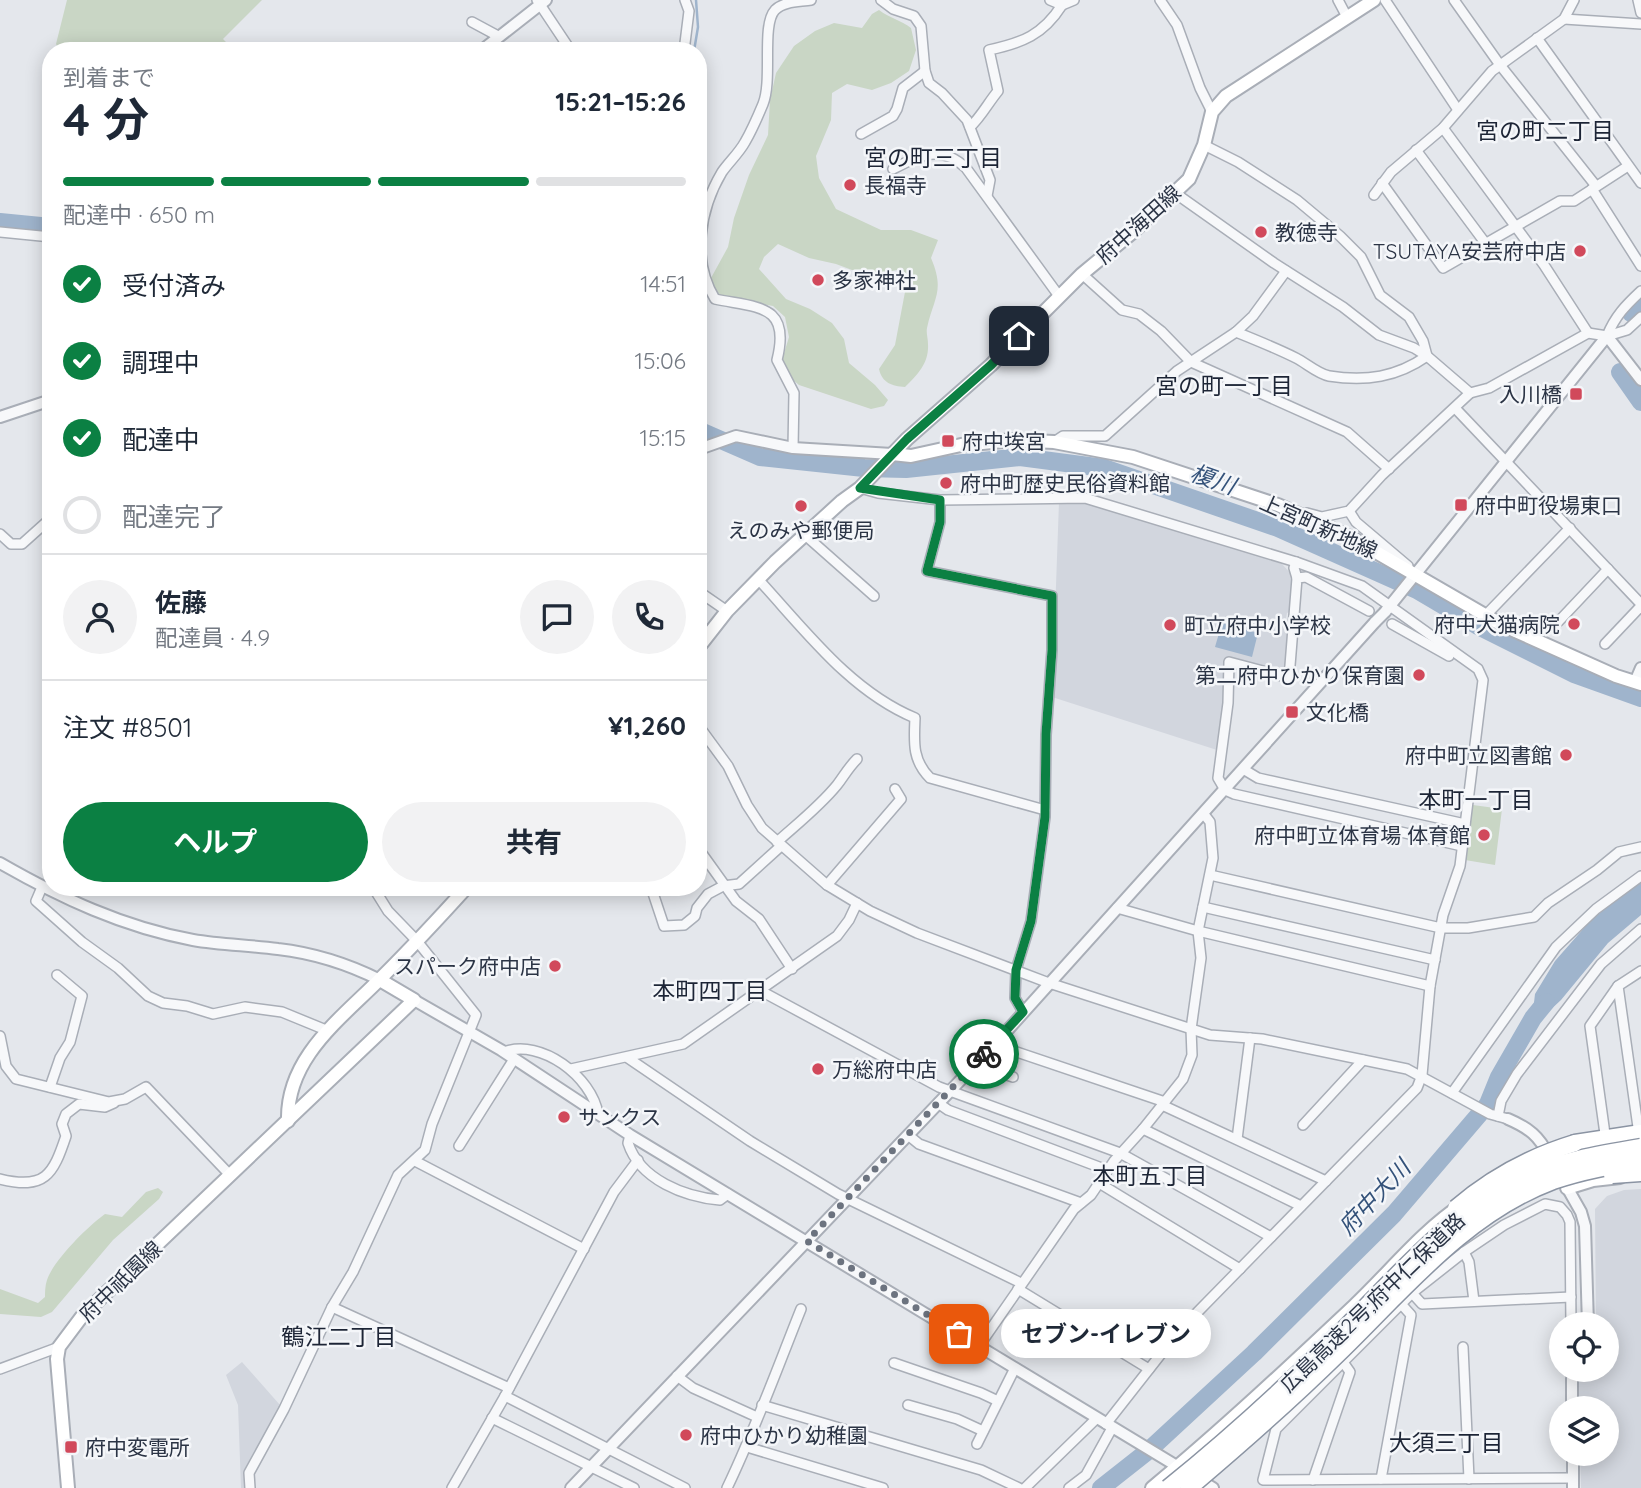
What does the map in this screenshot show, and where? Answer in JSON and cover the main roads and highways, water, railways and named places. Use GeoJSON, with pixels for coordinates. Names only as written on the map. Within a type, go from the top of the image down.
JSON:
{"type":"FeatureCollection","features":[{"type":"Feature","properties":{"kind":"highway"},"geometry":{"type":"LineString","coordinates":[[1405,1284],[1442,1221],[1475,1192],[1503,1173],[1531,1158],[1575,1143],[1640,1129]]}},
{"type":"Feature","properties":{"kind":"highway","name":"広島高速2号;府中仁保道路"},"geometry":{"type":"LineString","coordinates":[[1189,1488],[1294,1396],[1405,1284],[1447,1226],[1482,1201],[1519,1180],[1577,1158],[1641,1147]]}},
{"type":"Feature","properties":{"kind":"highway","name":"広島高速2号;府中仁保道路"},"geometry":{"type":"LineString","coordinates":[[1168,1488],[1258,1411],[1326,1346],[1480,1221],[1526,1193],[1578,1173],[1641,1161]]}},
{"type":"Feature","properties":{"kind":"highway"},"geometry":{"type":"LineString","coordinates":[[1405,1284],[1478,1231],[1539,1196],[1596,1177],[1641,1175]]}},
{"type":"Feature","properties":{"kind":"highway"},"geometry":{"type":"LineString","coordinates":[[1152,1488],[1227,1431],[1326,1346]]}},
{"type":"Feature","properties":{"kind":"main road","name":"府中海田線"},"geometry":{"type":"LineString","coordinates":[[888,458],[991,365],[1082,274],[1135,231],[1189,179],[1205,145],[1212,112],[1226,96],[1374,0]]}},
{"type":"Feature","properties":{"kind":"main road","name":"上宮町新地線"},"geometry":{"type":"LineString","coordinates":[[888,458],[961,445],[1013,440],[1054,442],[1133,457],[1279,505],[1350,537],[1414,578],[1502,625],[1638,683]]}},
{"type":"Feature","properties":{"kind":"main road"},"geometry":{"type":"LineString","coordinates":[[707,637],[758,579],[860,488],[888,458]]}},
{"type":"Feature","properties":{"kind":"main road"},"geometry":{"type":"LineString","coordinates":[[288,1121],[287,1108],[300,1068],[326,1030],[380,980],[459,896]]}},
{"type":"Feature","properties":{"kind":"main road","name":"府中祇園線"},"geometry":{"type":"LineString","coordinates":[[68,1488],[57,1359],[59,1347],[83,1315],[414,1000],[380,980]]}},
{"type":"Feature","properties":{"kind":"main road"},"geometry":{"type":"LineString","coordinates":[[1152,1488],[1355,1305],[1445,1216],[1548,1153],[1574,1142],[1640,1129]]}},
{"type":"Feature","properties":{"kind":"main road"},"geometry":{"type":"LineString","coordinates":[[1567,1188],[1611,1177],[1641,1175]]}},
{"type":"Feature","properties":{"kind":"water"},"geometry":{"type":"Polygon","coordinates":[[[1222,623],[1258,633],[1252,657],[1215,647],[1222,623]]]}},
{"type":"Feature","properties":{"kind":"water"},"geometry":{"type":"Polygon","coordinates":[[[1641,880],[1641,915],[1608,943],[1561,1000],[1531,1028],[1535,994],[1555,961],[1591,920],[1641,880]]]}},
{"type":"Feature","properties":{"kind":"waterway"},"geometry":{"type":"LineString","coordinates":[[696,0],[698,27],[696,42]]}},
{"type":"Feature","properties":{"kind":"waterway","name":"榎川"},"geometry":{"type":"LineString","coordinates":[[0,222],[42,226]]}},
{"type":"Feature","properties":{"kind":"waterway"},"geometry":{"type":"LineString","coordinates":[[1631,313],[1641,302]]}},
{"type":"Feature","properties":{"kind":"waterway"},"geometry":{"type":"LineString","coordinates":[[1620,372],[1641,402]]}},
{"type":"Feature","properties":{"kind":"waterway","name":"榎川"},"geometry":{"type":"LineString","coordinates":[[707,434],[760,457],[864,468],[906,469],[1020,457],[1104,468],[1278,528],[1417,590],[1478,626],[1574,674],[1641,698]]}},
{"type":"Feature","properties":{"kind":"waterway","name":"府中大川"},"geometry":{"type":"LineString","coordinates":[[1101,1488],[1148,1451],[1254,1353],[1394,1214],[1488,1104],[1499,1077],[1533,1018],[1546,1002]]}},
{"type":"Feature","properties":{"kind":"place","name":"長福寺"},"geometry":{"type":"Point","coordinates":[850,185]}},
{"type":"Feature","properties":{"kind":"place","name":"教徳寺"},"geometry":{"type":"Point","coordinates":[1261,232]}},
{"type":"Feature","properties":{"kind":"place","name":"TSUTAYA安芸府中店"},"geometry":{"type":"Point","coordinates":[1580,251]}},
{"type":"Feature","properties":{"kind":"place","name":"多家神社"},"geometry":{"type":"Point","coordinates":[818,280]}},
{"type":"Feature","properties":{"kind":"place","name":"入川橋"},"geometry":{"type":"Point","coordinates":[1576,394]}},
{"type":"Feature","properties":{"kind":"place","name":"府中埃宮"},"geometry":{"type":"Point","coordinates":[948,441]}},
{"type":"Feature","properties":{"kind":"place","name":"府中町歴史民俗資料館"},"geometry":{"type":"Point","coordinates":[946,483]}},
{"type":"Feature","properties":{"kind":"place","name":"府中町役場東口"},"geometry":{"type":"Point","coordinates":[1461,505]}},
{"type":"Feature","properties":{"kind":"place","name":"えのみや郵便局"},"geometry":{"type":"Point","coordinates":[801,506]}},
{"type":"Feature","properties":{"kind":"place","name":"府中犬猫病院"},"geometry":{"type":"Point","coordinates":[1574,624]}},
{"type":"Feature","properties":{"kind":"place","name":"町立府中小学校"},"geometry":{"type":"Point","coordinates":[1170,625]}},
{"type":"Feature","properties":{"kind":"place","name":"第二府中ひかり保育園"},"geometry":{"type":"Point","coordinates":[1419,675]}},
{"type":"Feature","properties":{"kind":"place","name":"文化橋"},"geometry":{"type":"Point","coordinates":[1292,712]}},
{"type":"Feature","properties":{"kind":"place","name":"府中町立図書館"},"geometry":{"type":"Point","coordinates":[1566,755]}},
{"type":"Feature","properties":{"kind":"place","name":"府中町立体育場 体育館"},"geometry":{"type":"Point","coordinates":[1484,835]}},
{"type":"Feature","properties":{"kind":"place","name":"スパーク府中店"},"geometry":{"type":"Point","coordinates":[555,966]}},
{"type":"Feature","properties":{"kind":"place","name":"万総府中店"},"geometry":{"type":"Point","coordinates":[818,1069]}},
{"type":"Feature","properties":{"kind":"place","name":"サンクス"},"geometry":{"type":"Point","coordinates":[564,1117]}},
{"type":"Feature","properties":{"kind":"place","name":"セブン-イレブン"},"geometry":{"type":"Point","coordinates":[959,1334]}},
{"type":"Feature","properties":{"kind":"place","name":"府中ひかり幼稚園"},"geometry":{"type":"Point","coordinates":[686,1435]}},
{"type":"Feature","properties":{"kind":"place","name":"府中変電所"},"geometry":{"type":"Point","coordinates":[71,1447]}},
{"type":"Feature","properties":{"kind":"district","name":"宮の町二丁目"},"geometry":{"type":"Point","coordinates":[1545,130]}},
{"type":"Feature","properties":{"kind":"district","name":"宮の町三丁目"},"geometry":{"type":"Point","coordinates":[933,157]}},
{"type":"Feature","properties":{"kind":"district","name":"宮の町一丁目"},"geometry":{"type":"Point","coordinates":[1224,385]}},
{"type":"Feature","properties":{"kind":"district","name":"本町一丁目"},"geometry":{"type":"Point","coordinates":[1476,799]}},
{"type":"Feature","properties":{"kind":"district","name":"本町四丁目"},"geometry":{"type":"Point","coordinates":[710,990]}},
{"type":"Feature","properties":{"kind":"district","name":"本町五丁目"},"geometry":{"type":"Point","coordinates":[1150,1175]}},
{"type":"Feature","properties":{"kind":"district","name":"鶴江二丁目"},"geometry":{"type":"Point","coordinates":[339,1336]}},
{"type":"Feature","properties":{"kind":"district","name":"大須三丁目"},"geometry":{"type":"Point","coordinates":[1446,1442]}}]}
